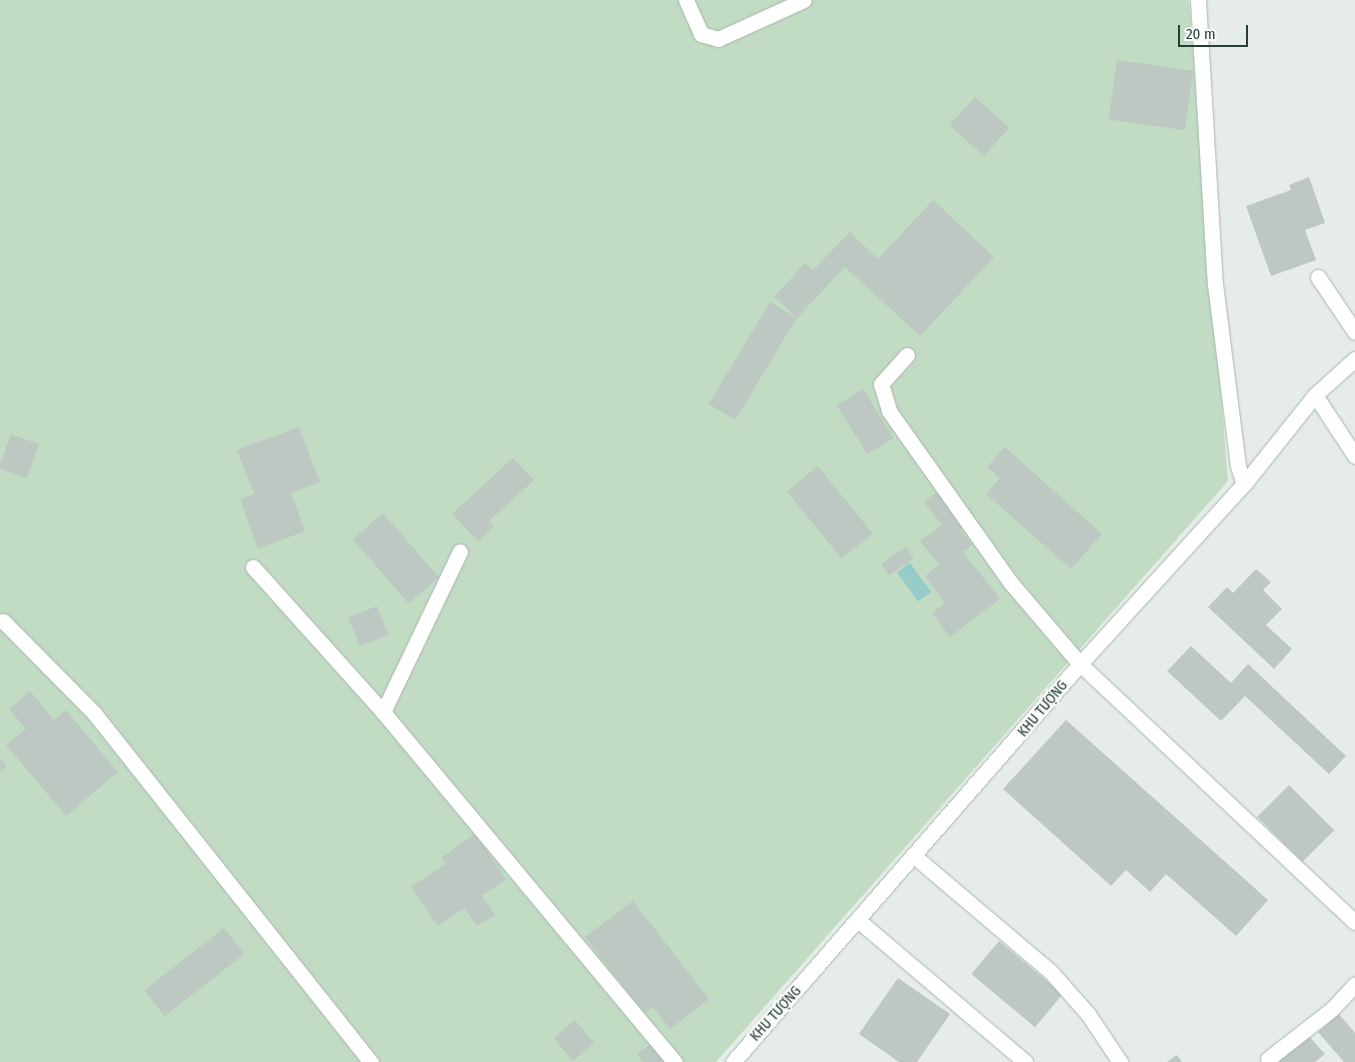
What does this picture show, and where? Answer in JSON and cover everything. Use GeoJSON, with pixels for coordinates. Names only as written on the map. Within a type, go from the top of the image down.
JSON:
{"type":"FeatureCollection","features":[{"type":"Feature","properties":{"kind":"street"},"geometry":{"type":"LineString","coordinates":[[686,0],[701,34],[718,39],[804,0]]}},
{"type":"Feature","properties":{"kind":"street"},"geometry":{"type":"LineString","coordinates":[[1198,0],[1215,284],[1238,466],[1244,484]]}},
{"type":"Feature","properties":{"kind":"street"},"geometry":{"type":"LineString","coordinates":[[1318,277],[1355,332]]}},
{"type":"Feature","properties":{"kind":"street"},"geometry":{"type":"LineString","coordinates":[[907,355],[881,384],[889,411],[1011,583],[1080,664],[1355,922]]}},
{"type":"Feature","properties":{"kind":"street","name":"KHU TƯỢNG"},"geometry":{"type":"LineString","coordinates":[[733,1062],[859,921],[913,855],[1080,664],[1244,484],[1315,395],[1355,359]]}},
{"type":"Feature","properties":{"kind":"street"},"geometry":{"type":"LineString","coordinates":[[1315,395],[1355,456]]}},
{"type":"Feature","properties":{"kind":"street"},"geometry":{"type":"LineString","coordinates":[[383,712],[460,551]]}},
{"type":"Feature","properties":{"kind":"street"},"geometry":{"type":"LineString","coordinates":[[252,567],[383,712],[675,1062]]}},
{"type":"Feature","properties":{"kind":"street"},"geometry":{"type":"LineString","coordinates":[[3,621],[94,713],[371,1062]]}},
{"type":"Feature","properties":{"kind":"street"},"geometry":{"type":"LineString","coordinates":[[913,855],[1050,971],[1088,1014],[1120,1062]]}},
{"type":"Feature","properties":{"kind":"street"},"geometry":{"type":"LineString","coordinates":[[859,921],[1025,1062]]}},
{"type":"Feature","properties":{"kind":"street"},"geometry":{"type":"LineString","coordinates":[[1268,1059],[1332,1008],[1355,984]]}},
{"type":"Feature","properties":{"kind":"green space"},"geometry":{"type":"Polygon","coordinates":[[[0,0],[1189,0],[1228,481],[716,1062],[0,1062],[0,0]]]}},
{"type":"Feature","properties":{"kind":"water"},"geometry":{"type":"Polygon","coordinates":[[[910,563],[931,592],[918,602],[897,572],[910,563]]]}},
{"type":"Feature","properties":{"kind":"building"},"geometry":{"type":"Polygon","coordinates":[[[1117,60],[1193,71],[1185,130],[1109,119],[1117,60]]]}},
{"type":"Feature","properties":{"kind":"building"},"geometry":{"type":"Polygon","coordinates":[[[975,97],[1009,128],[984,156],[950,125],[975,97]]]}},
{"type":"Feature","properties":{"kind":"building"},"geometry":{"type":"Polygon","coordinates":[[[1309,177],[1325,223],[1305,230],[1316,260],[1271,276],[1246,206],[1291,190],[1289,185],[1309,177]]]}},
{"type":"Feature","properties":{"kind":"building"},"geometry":{"type":"Polygon","coordinates":[[[933,200],[994,257],[920,336],[845,267],[797,318],[774,297],[805,263],[813,270],[850,232],[878,259],[933,200]]]}},
{"type":"Feature","properties":{"kind":"building"},"geometry":{"type":"Polygon","coordinates":[[[770,302],[797,318],[735,420],[709,404],[770,302]]]}},
{"type":"Feature","properties":{"kind":"building"},"geometry":{"type":"Polygon","coordinates":[[[863,389],[894,438],[867,455],[837,405],[863,389]]]}},
{"type":"Feature","properties":{"kind":"building"},"geometry":{"type":"Polygon","coordinates":[[[299,427],[320,482],[291,493],[305,531],[258,549],[240,499],[254,494],[237,450],[299,427]]]}},
{"type":"Feature","properties":{"kind":"building"},"geometry":{"type":"Polygon","coordinates":[[[11,434],[39,444],[27,478],[0,468],[11,434]]]}},
{"type":"Feature","properties":{"kind":"building"},"geometry":{"type":"Polygon","coordinates":[[[1005,447],[1102,534],[1071,569],[986,494],[1000,478],[987,467],[1005,447]]]}},
{"type":"Feature","properties":{"kind":"building"},"geometry":{"type":"Polygon","coordinates":[[[513,458],[534,480],[489,521],[494,526],[478,541],[452,514],[513,458]]]}},
{"type":"Feature","properties":{"kind":"building"},"geometry":{"type":"Polygon","coordinates":[[[818,466],[873,534],[842,559],[787,491],[818,466]]]}},
{"type":"Feature","properties":{"kind":"building"},"geometry":{"type":"Polygon","coordinates":[[[938,491],[965,525],[960,529],[972,545],[963,552],[1000,599],[950,637],[932,613],[945,603],[925,576],[939,565],[920,541],[942,525],[924,502],[938,491]]]}},
{"type":"Feature","properties":{"kind":"building"},"geometry":{"type":"Polygon","coordinates":[[[383,513],[439,577],[409,603],[353,539],[383,513]]]}},
{"type":"Feature","properties":{"kind":"building"},"geometry":{"type":"Polygon","coordinates":[[[906,547],[914,559],[889,575],[881,564],[906,547]]]}},
{"type":"Feature","properties":{"kind":"building"},"geometry":{"type":"Polygon","coordinates":[[[1256,569],[1271,582],[1263,590],[1282,609],[1266,625],[1292,649],[1274,669],[1208,607],[1227,587],[1233,593],[1256,569]]]}},
{"type":"Feature","properties":{"kind":"building"},"geometry":{"type":"Polygon","coordinates":[[[377,606],[389,635],[360,646],[348,618],[377,606]]]}},
{"type":"Feature","properties":{"kind":"building"},"geometry":{"type":"Polygon","coordinates":[[[1191,646],[1231,683],[1248,664],[1346,756],[1329,774],[1245,696],[1221,721],[1167,671],[1191,646]]]}},
{"type":"Feature","properties":{"kind":"building"},"geometry":{"type":"Polygon","coordinates":[[[30,691],[54,720],[66,710],[118,772],[66,816],[6,745],[26,729],[9,709],[30,691]]]}},
{"type":"Feature","properties":{"kind":"building"},"geometry":{"type":"Polygon","coordinates":[[[1066,720],[1268,900],[1236,936],[1166,874],[1150,892],[1126,870],[1111,886],[1003,789],[1066,720]]]}},
{"type":"Feature","properties":{"kind":"building"},"geometry":{"type":"Polygon","coordinates":[[[0,758],[7,766],[0,772],[0,758]]]}},
{"type":"Feature","properties":{"kind":"building"},"geometry":{"type":"Polygon","coordinates":[[[1289,785],[1334,830],[1302,862],[1257,817],[1289,785]]]}},
{"type":"Feature","properties":{"kind":"building"},"geometry":{"type":"Polygon","coordinates":[[[475,834],[506,879],[482,896],[495,915],[477,926],[464,908],[438,926],[411,887],[446,864],[441,858],[475,834]]]}},
{"type":"Feature","properties":{"kind":"building"},"geometry":{"type":"Polygon","coordinates":[[[633,901],[709,999],[670,1029],[653,1007],[645,1014],[585,937],[633,901]]]}},
{"type":"Feature","properties":{"kind":"building"},"geometry":{"type":"Polygon","coordinates":[[[224,928],[244,954],[165,1016],[144,990],[224,928]]]}},
{"type":"Feature","properties":{"kind":"building"},"geometry":{"type":"Polygon","coordinates":[[[999,941],[1063,994],[1035,1027],[971,974],[999,941]]]}},
{"type":"Feature","properties":{"kind":"building"},"geometry":{"type":"Polygon","coordinates":[[[898,978],[950,1014],[917,1062],[899,1062],[859,1034],[898,978]]]}},
{"type":"Feature","properties":{"kind":"building"},"geometry":{"type":"Polygon","coordinates":[[[1339,1014],[1355,1033],[1355,1062],[1344,1062],[1318,1032],[1339,1014]]]}},
{"type":"Feature","properties":{"kind":"building"},"geometry":{"type":"Polygon","coordinates":[[[575,1020],[594,1043],[573,1061],[554,1038],[575,1020]]]}},
{"type":"Feature","properties":{"kind":"building"},"geometry":{"type":"Polygon","coordinates":[[[1308,1035],[1325,1054],[1315,1062],[1277,1062],[1308,1035]]]}},
{"type":"Feature","properties":{"kind":"building"},"geometry":{"type":"Polygon","coordinates":[[[652,1043],[667,1062],[643,1062],[637,1054],[652,1043]]]}},
{"type":"Feature","properties":{"kind":"building"},"geometry":{"type":"Polygon","coordinates":[[[1177,1055],[1182,1062],[1167,1062],[1177,1055]]]}}]}
